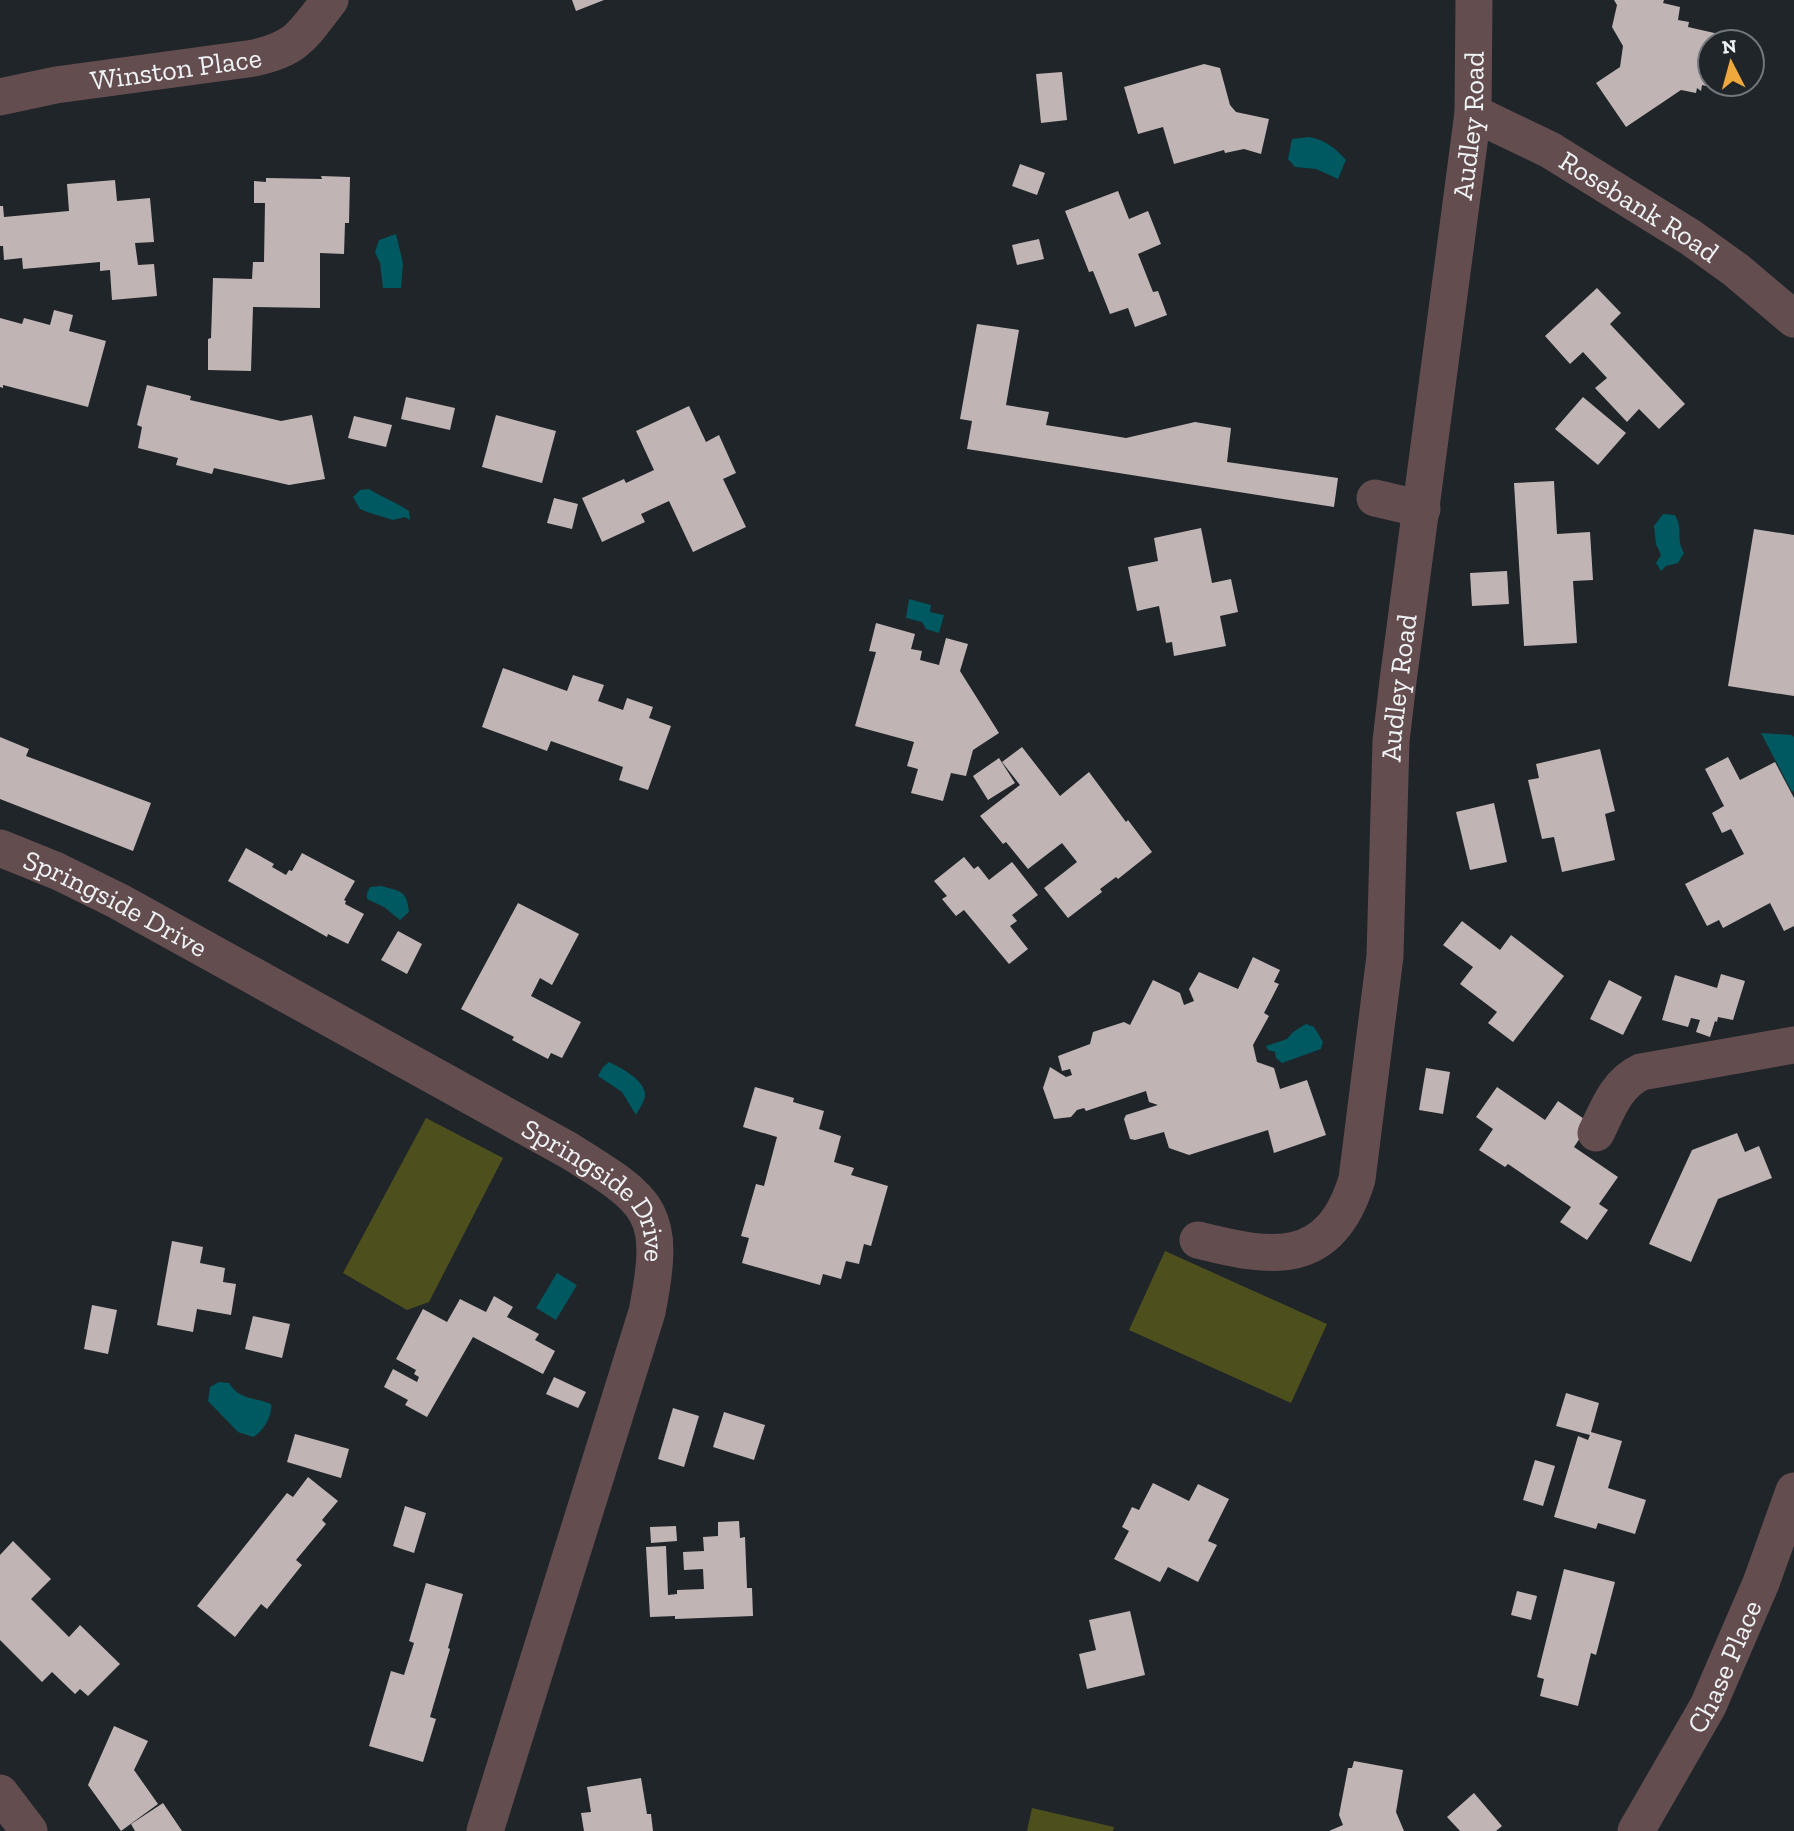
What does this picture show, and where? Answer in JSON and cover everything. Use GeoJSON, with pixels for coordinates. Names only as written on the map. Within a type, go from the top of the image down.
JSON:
{"type":"FeatureCollection","features":[{"type":"Feature","properties":{"kind":"street","name":"Winston Place"},"geometry":{"type":"LineString","coordinates":[[0,97],[56,85],[254,58],[279,52],[295,43],[330,0]]}},
{"type":"Feature","properties":{"kind":"street","name":"Audley Road"},"geometry":{"type":"LineString","coordinates":[[1198,1240],[1258,1253],[1285,1253],[1307,1248],[1337,1223],[1351,1200],[1357,1179],[1385,956],[1391,741],[1473,113],[1474,0]]}},
{"type":"Feature","properties":{"kind":"street","name":"Rosebank Road"},"geometry":{"type":"LineString","coordinates":[[1473,113],[1550,150],[1690,237],[1737,270],[1794,319]]}},
{"type":"Feature","properties":{"kind":"street"},"geometry":{"type":"LineString","coordinates":[[1375,498],[1422,509]]}},
{"type":"Feature","properties":{"kind":"street","name":"Springside Drive"},"geometry":{"type":"LineString","coordinates":[[0,848],[57,871],[118,901],[248,972],[568,1150],[628,1189],[643,1204],[651,1221],[655,1243],[655,1271],[647,1312],[485,1831]]}},
{"type":"Feature","properties":{"kind":"street"},"geometry":{"type":"LineString","coordinates":[[1596,1133],[1617,1091],[1629,1078],[1641,1072],[1794,1045]]}},
{"type":"Feature","properties":{"kind":"street","name":"Chase Place"},"geometry":{"type":"LineString","coordinates":[[1636,1831],[1709,1706],[1747,1617],[1794,1491]]}},
{"type":"Feature","properties":{"kind":"street"},"geometry":{"type":"LineString","coordinates":[[0,1793],[29,1831]]}},
{"type":"Feature","properties":{"kind":"shaded area"},"geometry":{"type":"Polygon","coordinates":[[[426,1118],[503,1158],[429,1302],[407,1310],[343,1273],[426,1118]]]}},
{"type":"Feature","properties":{"kind":"shaded area"},"geometry":{"type":"Polygon","coordinates":[[[1165,1251],[1327,1324],[1291,1403],[1129,1330],[1165,1251]]]}},
{"type":"Feature","properties":{"kind":"shaded area"},"geometry":{"type":"Polygon","coordinates":[[[1032,1808],[1114,1827],[1113,1831],[1027,1831],[1032,1808]]]}},
{"type":"Feature","properties":{"kind":"water"},"geometry":{"type":"Polygon","coordinates":[[[1309,137],[1330,145],[1346,160],[1338,179],[1316,169],[1295,167],[1288,159],[1292,139],[1309,137]]]}},
{"type":"Feature","properties":{"kind":"water"},"geometry":{"type":"Polygon","coordinates":[[[396,234],[403,263],[401,288],[383,288],[380,263],[375,252],[379,240],[396,234]]]}},
{"type":"Feature","properties":{"kind":"water"},"geometry":{"type":"Polygon","coordinates":[[[369,489],[409,511],[410,520],[405,517],[393,520],[360,509],[353,497],[360,490],[369,489]]]}},
{"type":"Feature","properties":{"kind":"water"},"geometry":{"type":"Polygon","coordinates":[[[1663,514],[1675,515],[1684,553],[1678,563],[1666,566],[1661,571],[1656,563],[1661,555],[1656,544],[1654,526],[1663,514]]]}},
{"type":"Feature","properties":{"kind":"water"},"geometry":{"type":"Polygon","coordinates":[[[909,599],[931,605],[930,612],[944,615],[939,633],[926,629],[922,622],[906,618],[909,599]]]}},
{"type":"Feature","properties":{"kind":"water"},"geometry":{"type":"Polygon","coordinates":[[[1761,733],[1794,737],[1792,792],[1761,733]]]}},
{"type":"Feature","properties":{"kind":"water"},"geometry":{"type":"Polygon","coordinates":[[[381,886],[405,896],[409,912],[400,920],[384,907],[367,899],[370,887],[381,886]]]}},
{"type":"Feature","properties":{"kind":"water"},"geometry":{"type":"Polygon","coordinates":[[[1306,1024],[1314,1027],[1323,1042],[1321,1049],[1282,1063],[1276,1058],[1275,1052],[1268,1050],[1266,1046],[1287,1039],[1306,1024]]]}},
{"type":"Feature","properties":{"kind":"water"},"geometry":{"type":"Polygon","coordinates":[[[609,1062],[630,1074],[643,1088],[644,1099],[636,1115],[622,1092],[598,1076],[609,1062]]]}},
{"type":"Feature","properties":{"kind":"water"},"geometry":{"type":"Polygon","coordinates":[[[557,1273],[577,1285],[556,1320],[536,1308],[557,1273]]]}},
{"type":"Feature","properties":{"kind":"water"},"geometry":{"type":"Polygon","coordinates":[[[219,1382],[229,1383],[242,1395],[271,1404],[269,1418],[257,1435],[253,1437],[238,1432],[208,1401],[210,1387],[219,1382]]]}},
{"type":"Feature","properties":{"kind":"building"},"geometry":{"type":"Polygon","coordinates":[[[572,0],[604,0],[576,11],[572,0]]]}},
{"type":"Feature","properties":{"kind":"building"},"geometry":{"type":"Polygon","coordinates":[[[1614,0],[1664,0],[1663,3],[1680,7],[1678,20],[1689,22],[1688,27],[1696,29],[1696,93],[1681,90],[1626,127],[1596,83],[1620,67],[1623,46],[1612,27],[1617,5],[1614,0]]]}},
{"type":"Feature","properties":{"kind":"building"},"geometry":{"type":"Polygon","coordinates":[[[1204,64],[1220,68],[1230,105],[1236,112],[1269,119],[1261,154],[1244,149],[1225,153],[1224,150],[1174,164],[1163,127],[1138,134],[1124,87],[1204,64]]]}},
{"type":"Feature","properties":{"kind":"building"},"geometry":{"type":"Polygon","coordinates":[[[1062,72],[1067,120],[1041,123],[1036,74],[1062,72]]]}},
{"type":"Feature","properties":{"kind":"building"},"geometry":{"type":"Polygon","coordinates":[[[1020,164],[1045,173],[1037,195],[1012,186],[1020,164]]]}},
{"type":"Feature","properties":{"kind":"building"},"geometry":{"type":"Polygon","coordinates":[[[321,176],[350,177],[349,223],[345,223],[344,254],[320,253],[320,308],[253,307],[251,371],[208,370],[213,278],[252,279],[253,262],[264,262],[265,203],[254,203],[254,181],[266,182],[266,178],[322,179],[321,176]]]}},
{"type":"Feature","properties":{"kind":"building"},"geometry":{"type":"Polygon","coordinates":[[[115,180],[117,201],[150,198],[154,242],[135,243],[138,265],[154,264],[157,296],[112,300],[110,270],[100,271],[100,262],[23,269],[22,258],[4,260],[3,246],[0,246],[0,206],[3,206],[4,217],[69,211],[67,184],[115,180]]]}},
{"type":"Feature","properties":{"kind":"building"},"geometry":{"type":"Polygon","coordinates":[[[1118,191],[1129,219],[1148,211],[1161,244],[1138,254],[1153,292],[1158,291],[1167,315],[1135,327],[1128,308],[1110,314],[1093,271],[1089,272],[1065,211],[1118,191]]]}},
{"type":"Feature","properties":{"kind":"building"},"geometry":{"type":"Polygon","coordinates":[[[1039,239],[1044,259],[1017,265],[1012,245],[1039,239]]]}},
{"type":"Feature","properties":{"kind":"building"},"geometry":{"type":"Polygon","coordinates":[[[1597,288],[1621,313],[1610,324],[1685,404],[1659,429],[1639,409],[1627,422],[1595,388],[1607,378],[1583,352],[1570,364],[1545,336],[1597,288]]]}},
{"type":"Feature","properties":{"kind":"building"},"geometry":{"type":"Polygon","coordinates":[[[54,310],[73,315],[69,331],[106,341],[88,407],[3,385],[3,388],[0,387],[0,318],[22,324],[24,318],[50,325],[54,310]]]}},
{"type":"Feature","properties":{"kind":"building"},"geometry":{"type":"Polygon","coordinates":[[[977,324],[1019,330],[1006,405],[1049,412],[1046,425],[1126,438],[1195,422],[1231,428],[1227,462],[1338,478],[1334,507],[967,449],[972,421],[960,419],[977,324]]]}},
{"type":"Feature","properties":{"kind":"building"},"geometry":{"type":"Polygon","coordinates":[[[147,385],[191,396],[190,400],[281,421],[312,415],[325,479],[289,485],[214,468],[212,474],[176,465],[178,458],[138,448],[142,427],[137,425],[147,385]]]}},
{"type":"Feature","properties":{"kind":"building"},"geometry":{"type":"Polygon","coordinates":[[[406,397],[455,408],[450,430],[401,419],[406,397]]]}},
{"type":"Feature","properties":{"kind":"building"},"geometry":{"type":"Polygon","coordinates":[[[1583,397],[1626,433],[1598,465],[1555,429],[1583,397]]]}},
{"type":"Feature","properties":{"kind":"building"},"geometry":{"type":"Polygon","coordinates":[[[689,406],[706,442],[719,435],[736,473],[723,479],[746,527],[693,552],[669,501],[641,514],[645,522],[602,542],[582,498],[624,479],[626,483],[654,470],[636,431],[689,406]]]}},
{"type":"Feature","properties":{"kind":"building"},"geometry":{"type":"Polygon","coordinates":[[[496,415],[556,431],[542,483],[482,467],[496,415]]]}},
{"type":"Feature","properties":{"kind":"building"},"geometry":{"type":"Polygon","coordinates":[[[354,416],[392,425],[386,447],[348,438],[354,416]]]}},
{"type":"Feature","properties":{"kind":"building"},"geometry":{"type":"Polygon","coordinates":[[[1554,481],[1557,534],[1590,532],[1593,580],[1573,581],[1577,643],[1524,646],[1514,483],[1554,481]]]}},
{"type":"Feature","properties":{"kind":"building"},"geometry":{"type":"Polygon","coordinates":[[[554,498],[578,504],[572,529],[547,523],[554,498]]]}},
{"type":"Feature","properties":{"kind":"building"},"geometry":{"type":"Polygon","coordinates":[[[1201,528],[1212,583],[1231,579],[1238,612],[1220,616],[1226,646],[1174,656],[1172,642],[1166,643],[1159,606],[1137,611],[1128,567],[1158,561],[1154,538],[1201,528]]]}},
{"type":"Feature","properties":{"kind":"building"},"geometry":{"type":"Polygon","coordinates":[[[1754,529],[1794,535],[1794,696],[1728,686],[1754,529]]]}},
{"type":"Feature","properties":{"kind":"building"},"geometry":{"type":"Polygon","coordinates":[[[1507,571],[1509,604],[1472,606],[1470,573],[1507,571]]]}},
{"type":"Feature","properties":{"kind":"building"},"geometry":{"type":"Polygon","coordinates":[[[876,623],[915,634],[911,649],[922,651],[920,660],[939,665],[946,638],[968,644],[960,671],[999,733],[973,750],[966,776],[951,773],[943,801],[911,793],[918,769],[907,766],[914,742],[855,726],[876,652],[869,651],[876,623]]]}},
{"type":"Feature","properties":{"kind":"building"},"geometry":{"type":"Polygon","coordinates":[[[503,668],[567,691],[573,675],[604,685],[598,701],[623,710],[627,698],[653,707],[649,718],[671,726],[648,790],[619,780],[623,767],[551,741],[547,751],[482,727],[503,668]]]}},
{"type":"Feature","properties":{"kind":"building"},"geometry":{"type":"Polygon","coordinates":[[[0,737],[29,749],[26,756],[151,803],[133,851],[0,799],[0,737]]]}},
{"type":"Feature","properties":{"kind":"building"},"geometry":{"type":"Polygon","coordinates":[[[1022,747],[1060,796],[1089,772],[1152,852],[1118,879],[1116,877],[1100,889],[1102,892],[1068,918],[1044,888],[1077,862],[1062,843],[1028,869],[980,816],[1020,785],[1002,762],[1022,747]]]}},
{"type":"Feature","properties":{"kind":"building"},"geometry":{"type":"Polygon","coordinates":[[[1600,749],[1615,811],[1605,814],[1615,860],[1562,872],[1554,837],[1542,839],[1528,780],[1539,778],[1536,764],[1600,749]]]}},
{"type":"Feature","properties":{"kind":"building"},"geometry":{"type":"Polygon","coordinates":[[[1728,757],[1740,780],[1775,762],[1794,798],[1794,926],[1784,931],[1770,903],[1723,928],[1719,920],[1707,926],[1685,884],[1744,854],[1731,829],[1722,833],[1712,813],[1724,806],[1705,769],[1728,757]]]}},
{"type":"Feature","properties":{"kind":"building"},"geometry":{"type":"Polygon","coordinates":[[[999,758],[1015,783],[988,800],[973,776],[999,758]]]}},
{"type":"Feature","properties":{"kind":"building"},"geometry":{"type":"Polygon","coordinates":[[[1494,803],[1507,862],[1470,870],[1456,812],[1494,803]]]}},
{"type":"Feature","properties":{"kind":"building"},"geometry":{"type":"Polygon","coordinates":[[[246,848],[274,864],[272,867],[286,875],[289,870],[292,871],[302,853],[355,881],[344,900],[345,904],[364,914],[348,944],[328,934],[327,937],[228,881],[246,848]]]}},
{"type":"Feature","properties":{"kind":"building"},"geometry":{"type":"Polygon","coordinates":[[[964,857],[974,869],[978,866],[989,880],[1012,862],[1038,895],[1012,915],[1017,921],[1010,926],[1028,949],[1009,964],[964,910],[956,916],[942,899],[947,896],[934,881],[964,857]]]}},
{"type":"Feature","properties":{"kind":"building"},"geometry":{"type":"Polygon","coordinates":[[[518,903],[579,934],[552,985],[540,978],[531,996],[581,1022],[562,1058],[551,1053],[548,1059],[512,1040],[514,1037],[461,1009],[518,903]]]}},
{"type":"Feature","properties":{"kind":"building"},"geometry":{"type":"Polygon","coordinates":[[[1462,921],[1500,950],[1511,935],[1564,976],[1513,1042],[1488,1023],[1497,1012],[1460,984],[1473,967],[1443,945],[1462,921]]]}},
{"type":"Feature","properties":{"kind":"building"},"geometry":{"type":"Polygon","coordinates":[[[398,931],[422,944],[407,974],[381,960],[398,931]]]}},
{"type":"Feature","properties":{"kind":"building"},"geometry":{"type":"Polygon","coordinates":[[[1253,957],[1280,970],[1274,982],[1279,984],[1264,1013],[1269,1016],[1253,1045],[1257,1062],[1274,1068],[1280,1089],[1307,1080],[1326,1135],[1274,1153],[1268,1130],[1189,1155],[1169,1148],[1164,1132],[1130,1139],[1124,1119],[1126,1115],[1158,1105],[1149,1102],[1146,1091],[1086,1111],[1084,1108],[1077,1110],[1071,1117],[1054,1119],[1043,1088],[1050,1067],[1066,1077],[1072,1075],[1070,1069],[1062,1071],[1058,1056],[1090,1044],[1093,1032],[1124,1022],[1130,1025],[1153,980],[1180,993],[1184,1005],[1194,1001],[1189,989],[1199,972],[1238,989],[1253,957]]]}},
{"type":"Feature","properties":{"kind":"building"},"geometry":{"type":"Polygon","coordinates":[[[1721,974],[1745,981],[1733,1020],[1718,1017],[1710,1037],[1696,1032],[1700,1020],[1691,1018],[1688,1027],[1662,1020],[1675,975],[1717,988],[1721,974]]]}},
{"type":"Feature","properties":{"kind":"building"},"geometry":{"type":"Polygon","coordinates":[[[1609,980],[1642,997],[1623,1035],[1590,1019],[1609,980]]]}},
{"type":"Feature","properties":{"kind":"building"},"geometry":{"type":"Polygon","coordinates":[[[1426,1068],[1450,1072],[1443,1114],[1419,1110],[1426,1068]]]}},
{"type":"Feature","properties":{"kind":"building"},"geometry":{"type":"Polygon","coordinates":[[[755,1087],[794,1098],[793,1102],[824,1111],[819,1129],[841,1136],[834,1162],[854,1168],[851,1175],[888,1186],[871,1246],[864,1244],[859,1264],[846,1261],[841,1279],[823,1274],[820,1285],[742,1263],[749,1238],[741,1236],[756,1184],[764,1186],[777,1137],[743,1127],[755,1087]]]}},
{"type":"Feature","properties":{"kind":"building"},"geometry":{"type":"Polygon","coordinates":[[[1497,1087],[1545,1120],[1558,1101],[1590,1123],[1574,1147],[1618,1177],[1599,1204],[1608,1210],[1587,1240],[1560,1222],[1571,1207],[1508,1164],[1505,1167],[1479,1150],[1493,1129],[1476,1117],[1497,1087]]]}},
{"type":"Feature","properties":{"kind":"building"},"geometry":{"type":"Polygon","coordinates":[[[1737,1133],[1745,1152],[1759,1146],[1772,1178],[1718,1199],[1691,1262],[1649,1244],[1692,1150],[1737,1133]]]}},
{"type":"Feature","properties":{"kind":"building"},"geometry":{"type":"Polygon","coordinates":[[[172,1241],[203,1247],[200,1263],[225,1268],[223,1282],[236,1284],[231,1315],[197,1309],[193,1332],[157,1325],[172,1241]]]}},
{"type":"Feature","properties":{"kind":"building"},"geometry":{"type":"Polygon","coordinates":[[[494,1296],[513,1307],[507,1317],[539,1334],[535,1340],[555,1351],[543,1374],[473,1337],[427,1417],[405,1405],[408,1400],[384,1387],[393,1369],[417,1382],[419,1377],[414,1374],[416,1370],[396,1359],[423,1309],[447,1322],[460,1299],[486,1312],[494,1296]]]}},
{"type":"Feature","properties":{"kind":"building"},"geometry":{"type":"Polygon","coordinates":[[[92,1305],[117,1310],[108,1354],[84,1349],[92,1305]]]}},
{"type":"Feature","properties":{"kind":"building"},"geometry":{"type":"Polygon","coordinates":[[[253,1316],[290,1324],[282,1358],[245,1349],[253,1316]]]}},
{"type":"Feature","properties":{"kind":"building"},"geometry":{"type":"Polygon","coordinates":[[[554,1377],[586,1392],[578,1408],[546,1394],[554,1377]]]}},
{"type":"Feature","properties":{"kind":"building"},"geometry":{"type":"Polygon","coordinates":[[[1566,1393],[1599,1403],[1591,1432],[1622,1441],[1608,1488],[1646,1500],[1635,1534],[1598,1523],[1596,1529],[1554,1517],[1578,1436],[1588,1440],[1590,1435],[1556,1426],[1566,1393]]]}},
{"type":"Feature","properties":{"kind":"building"},"geometry":{"type":"Polygon","coordinates":[[[673,1408],[699,1416],[684,1467],[658,1459],[673,1408]]]}},
{"type":"Feature","properties":{"kind":"building"},"geometry":{"type":"Polygon","coordinates":[[[724,1412],[765,1425],[754,1460],[713,1447],[724,1412]]]}},
{"type":"Feature","properties":{"kind":"building"},"geometry":{"type":"Polygon","coordinates":[[[295,1434],[349,1449],[341,1478],[287,1462],[295,1434]]]}},
{"type":"Feature","properties":{"kind":"building"},"geometry":{"type":"Polygon","coordinates":[[[1535,1460],[1555,1466],[1543,1506],[1523,1500],[1535,1460]]]}},
{"type":"Feature","properties":{"kind":"building"},"geometry":{"type":"Polygon","coordinates":[[[308,1477],[338,1501],[322,1520],[326,1524],[296,1560],[302,1565],[267,1609],[261,1604],[235,1637],[197,1606],[287,1493],[293,1497],[308,1477]]]}},
{"type":"Feature","properties":{"kind":"building"},"geometry":{"type":"Polygon","coordinates":[[[1153,1483],[1189,1501],[1198,1484],[1229,1499],[1208,1541],[1217,1545],[1198,1582],[1168,1567],[1160,1582],[1114,1559],[1129,1531],[1122,1527],[1132,1507],[1139,1510],[1153,1483]]]}},
{"type":"Feature","properties":{"kind":"building"},"geometry":{"type":"Polygon","coordinates":[[[405,1506],[426,1513],[414,1553],[393,1546],[405,1506]]]}},
{"type":"Feature","properties":{"kind":"building"},"geometry":{"type":"Polygon","coordinates":[[[739,1521],[740,1538],[745,1537],[747,1588],[752,1588],[753,1616],[675,1619],[675,1616],[650,1617],[646,1547],[666,1546],[668,1595],[677,1594],[677,1590],[704,1589],[703,1569],[684,1570],[683,1552],[704,1551],[703,1537],[718,1536],[718,1522],[739,1521]]]}},
{"type":"Feature","properties":{"kind":"building"},"geometry":{"type":"Polygon","coordinates":[[[676,1526],[677,1541],[651,1543],[650,1527],[676,1526]]]}},
{"type":"Feature","properties":{"kind":"building"},"geometry":{"type":"Polygon","coordinates":[[[13,1541],[51,1579],[31,1599],[69,1637],[80,1625],[120,1664],[88,1696],[80,1689],[75,1694],[52,1672],[42,1682],[0,1640],[0,1555],[13,1541]]]}},
{"type":"Feature","properties":{"kind":"building"},"geometry":{"type":"Polygon","coordinates":[[[1564,1569],[1615,1582],[1596,1655],[1591,1653],[1578,1706],[1540,1696],[1544,1679],[1537,1677],[1564,1569]]]}},
{"type":"Feature","properties":{"kind":"building"},"geometry":{"type":"Polygon","coordinates":[[[426,1583],[463,1594],[430,1717],[436,1719],[423,1762],[369,1746],[391,1671],[404,1675],[414,1643],[409,1641],[426,1583]]]}},
{"type":"Feature","properties":{"kind":"building"},"geometry":{"type":"Polygon","coordinates":[[[1517,1591],[1537,1596],[1531,1620],[1511,1615],[1517,1591]]]}},
{"type":"Feature","properties":{"kind":"building"},"geometry":{"type":"Polygon","coordinates":[[[1130,1611],[1145,1675],[1087,1689],[1079,1654],[1096,1650],[1089,1620],[1130,1611]]]}},
{"type":"Feature","properties":{"kind":"building"},"geometry":{"type":"Polygon","coordinates":[[[114,1726],[148,1741],[134,1770],[158,1804],[121,1831],[88,1785],[114,1726]]]}},
{"type":"Feature","properties":{"kind":"building"},"geometry":{"type":"Polygon","coordinates":[[[1354,1761],[1403,1770],[1396,1812],[1404,1831],[1329,1831],[1343,1825],[1339,1815],[1348,1768],[1352,1768],[1354,1761]]]}},
{"type":"Feature","properties":{"kind":"building"},"geometry":{"type":"Polygon","coordinates":[[[641,1778],[653,1831],[584,1831],[581,1813],[591,1812],[587,1787],[641,1778]]]}},
{"type":"Feature","properties":{"kind":"building"},"geometry":{"type":"Polygon","coordinates":[[[1474,1793],[1502,1826],[1496,1831],[1460,1831],[1447,1817],[1474,1793]]]}},
{"type":"Feature","properties":{"kind":"building"},"geometry":{"type":"Polygon","coordinates":[[[163,1803],[182,1831],[135,1831],[131,1824],[163,1803]]]}}]}
